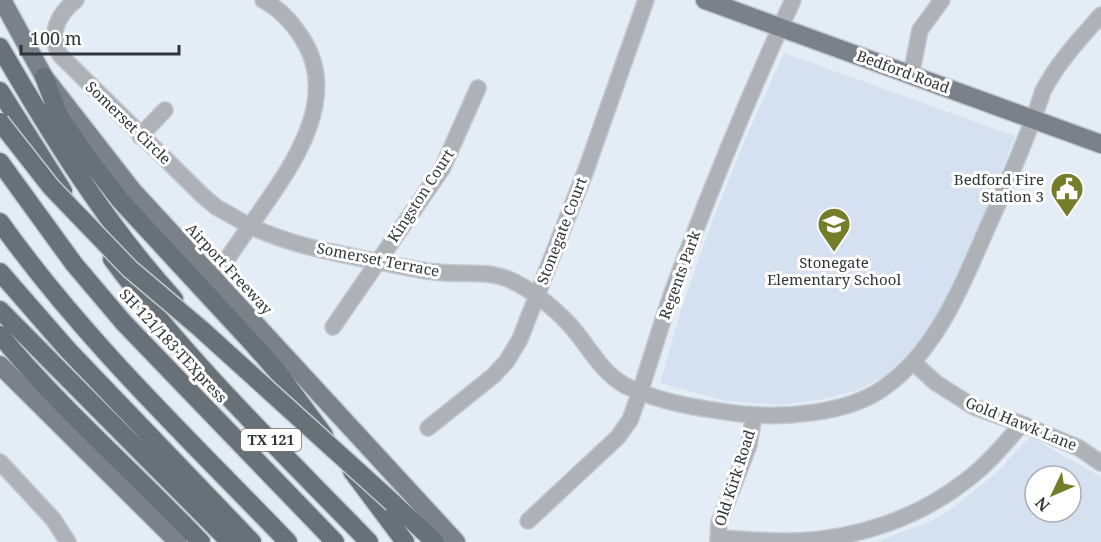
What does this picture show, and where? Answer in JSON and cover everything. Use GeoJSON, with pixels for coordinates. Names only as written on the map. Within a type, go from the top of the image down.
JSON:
{"type":"FeatureCollection","features":[{"type":"Feature","properties":{"kind":"highway"},"geometry":{"type":"LineString","coordinates":[[0,46],[36,109],[108,217],[142,261],[201,329]]}},
{"type":"Feature","properties":{"kind":"highway"},"geometry":{"type":"LineString","coordinates":[[44,77],[59,116],[100,175],[120,200],[276,370],[405,542]]}},
{"type":"Feature","properties":{"kind":"highway","name":"TX 121"},"geometry":{"type":"LineString","coordinates":[[0,91],[72,204],[161,320],[228,396],[369,542]]}},
{"type":"Feature","properties":{"kind":"highway"},"geometry":{"type":"LineString","coordinates":[[0,122],[51,187],[96,236],[155,293],[201,329],[435,542]]}},
{"type":"Feature","properties":{"kind":"highway","name":"SH 121/183 TEXpress"},"geometry":{"type":"LineString","coordinates":[[0,162],[74,264],[124,323],[335,542]]}},
{"type":"Feature","properties":{"kind":"highway"},"geometry":{"type":"LineString","coordinates":[[0,222],[45,281],[94,338],[288,542]]}},
{"type":"Feature","properties":{"kind":"highway"},"geometry":{"type":"LineString","coordinates":[[0,272],[68,350],[252,542]]}},
{"type":"Feature","properties":{"kind":"highway"},"geometry":{"type":"LineString","coordinates":[[0,310],[230,542]]}},
{"type":"Feature","properties":{"kind":"highway"},"geometry":{"type":"LineString","coordinates":[[0,335],[49,391],[201,542]]}},
{"type":"Feature","properties":{"kind":"main road","name":"Airport Freeway"},"geometry":{"type":"LineString","coordinates":[[2,0],[44,77],[132,190],[456,542]]}},
{"type":"Feature","properties":{"kind":"main road","name":"Bedford Road"},"geometry":{"type":"LineString","coordinates":[[705,0],[1101,144]]}},
{"type":"Feature","properties":{"kind":"main road"},"geometry":{"type":"LineString","coordinates":[[0,365],[178,542]]}},
{"type":"Feature","properties":{"kind":"street","name":"Somerset Circle"},"geometry":{"type":"LineString","coordinates":[[76,0],[66,9],[56,24],[54,40],[55,47],[71,68],[202,195],[216,207],[250,226]]}},
{"type":"Feature","properties":{"kind":"street"},"geometry":{"type":"LineString","coordinates":[[213,279],[279,184],[303,143],[315,107],[316,70],[308,48],[293,24],[263,0]]}},
{"type":"Feature","properties":{"kind":"street","name":"Stonegate Court"},"geometry":{"type":"LineString","coordinates":[[428,428],[493,376],[507,361],[520,339],[586,170],[646,0]]}},
{"type":"Feature","properties":{"kind":"street","name":"Regents Park"},"geometry":{"type":"LineString","coordinates":[[528,521],[618,437],[630,420],[673,292],[707,202],[793,0]]}},
{"type":"Feature","properties":{"kind":"street"},"geometry":{"type":"LineString","coordinates":[[911,75],[920,30],[942,0]]}},
{"type":"Feature","properties":{"kind":"street","name":"Somerset Terrace"},"geometry":{"type":"LineString","coordinates":[[250,226],[268,235],[316,249],[378,262],[438,273],[502,276],[537,296],[571,326],[610,376],[640,392],[666,401],[754,415],[813,413],[862,400],[881,390],[913,362],[928,343],[963,283],[1001,197],[1043,91],[1064,56],[1101,15]]}},
{"type":"Feature","properties":{"kind":"street","name":"Kingston Court"},"geometry":{"type":"LineString","coordinates":[[333,327],[442,169],[478,88]]}},
{"type":"Feature","properties":{"kind":"street"},"geometry":{"type":"LineString","coordinates":[[141,136],[165,110]]}},
{"type":"Feature","properties":{"kind":"street","name":"Gold Hawk Lane"},"geometry":{"type":"LineString","coordinates":[[913,362],[936,383],[974,407],[1080,448],[1101,462]]}},
{"type":"Feature","properties":{"kind":"street","name":"Old Kirk Road"},"geometry":{"type":"LineString","coordinates":[[718,540],[719,523],[749,445],[754,415]]}},
{"type":"Feature","properties":{"kind":"street"},"geometry":{"type":"LineString","coordinates":[[718,540],[818,540],[853,534],[894,521],[969,479],[1022,424]]}},
{"type":"Feature","properties":{"kind":"street"},"geometry":{"type":"LineString","coordinates":[[0,462],[53,519],[68,542]]}},
{"type":"Feature","properties":{"kind":"shaded area","name":"Stonegate Elementary School"},"geometry":{"type":"Polygon","coordinates":[[[784,53],[1015,136],[990,201],[936,318],[912,349],[886,375],[858,390],[824,399],[781,405],[725,401],[660,383],[681,310],[711,225],[745,140],[784,53]]]}},
{"type":"Feature","properties":{"kind":"shaded area"},"geometry":{"type":"Polygon","coordinates":[[[1030,437],[1078,464],[1023,464],[1023,524],[1083,524],[1083,467],[1101,477],[1101,542],[875,542],[929,522],[950,510],[995,474],[1030,437]]]}},
{"type":"Feature","properties":{"kind":"place","name":"Bedford Fire Station 3"},"geometry":{"type":"Point","coordinates":[1067,218]}},
{"type":"Feature","properties":{"kind":"place","name":"Stonegate Elementary School"},"geometry":{"type":"Point","coordinates":[834,253]}}]}
